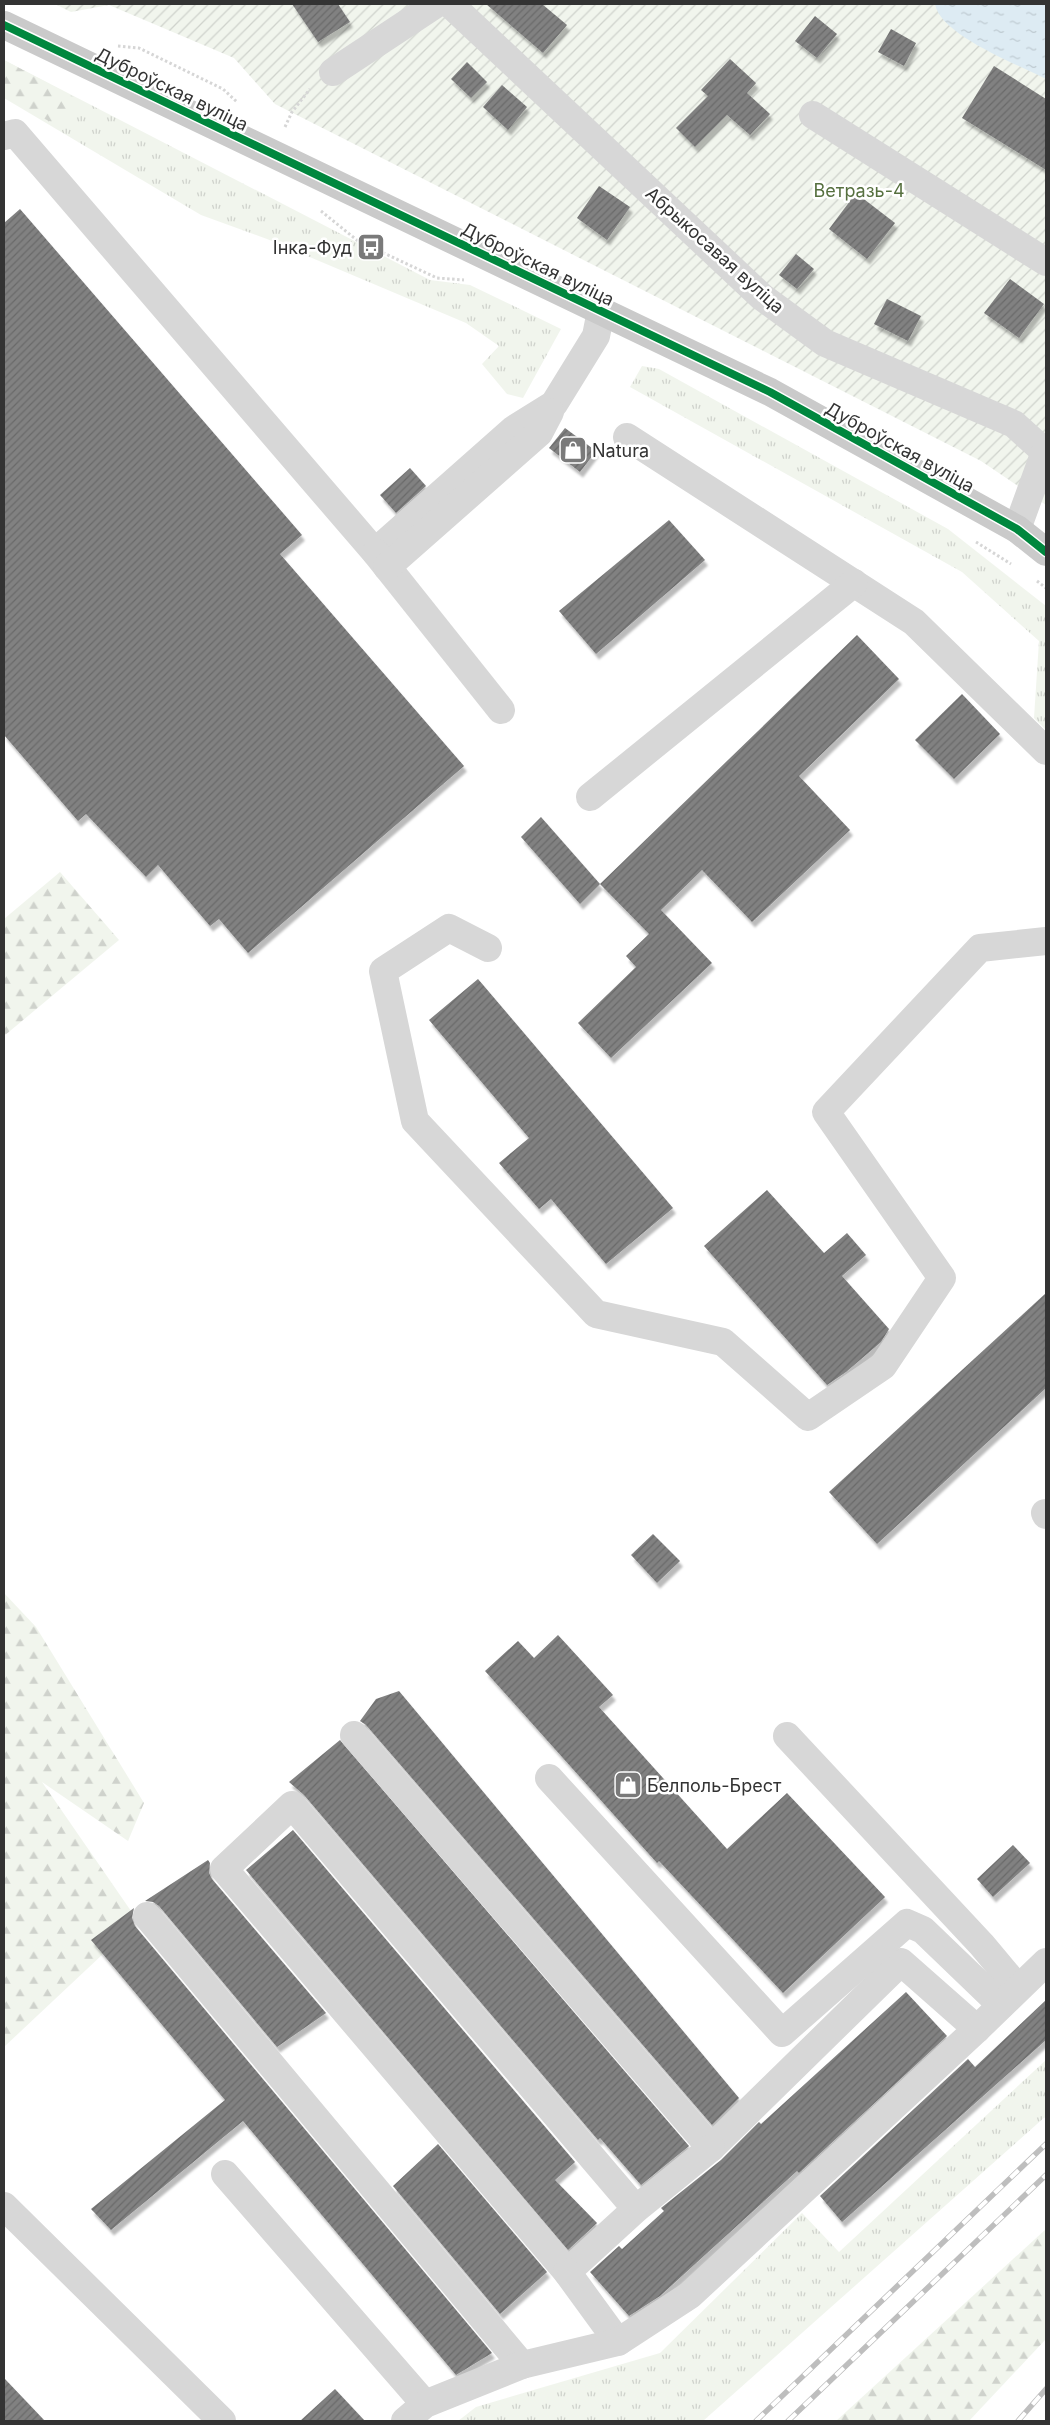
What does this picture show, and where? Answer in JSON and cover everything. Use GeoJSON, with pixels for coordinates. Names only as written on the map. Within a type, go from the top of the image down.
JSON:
{"type":"FeatureCollection","features":[{"type":"Feature","properties":{"kind":"main road","name":"Дуброўская вуліца"},"geometry":{"type":"LineString","coordinates":[[4,25],[770,392],[1016,529],[1046,552]]}},
{"type":"Feature","properties":{"kind":"lane"},"geometry":{"type":"LineString","coordinates":[[333,72],[436,4]]}},
{"type":"Feature","properties":{"kind":"lane","name":"Абрыкосавая вуліца"},"geometry":{"type":"LineString","coordinates":[[450,4],[762,297],[825,343],[1014,424],[1046,451]]}},
{"type":"Feature","properties":{"kind":"lane"},"geometry":{"type":"LineString","coordinates":[[813,115],[1046,262]]}},
{"type":"Feature","properties":{"kind":"lane"},"geometry":{"type":"LineString","coordinates":[[4,136],[15,133],[381,560],[501,710]]}},
{"type":"Feature","properties":{"kind":"lane"},"geometry":{"type":"LineString","coordinates":[[381,560],[514,429],[554,404],[596,336],[601,310]]}},
{"type":"Feature","properties":{"kind":"lane"},"geometry":{"type":"LineString","coordinates":[[627,438],[914,622],[1046,751]]}},
{"type":"Feature","properties":{"kind":"lane"},"geometry":{"type":"LineString","coordinates":[[1016,529],[1046,451]]}},
{"type":"Feature","properties":{"kind":"lane"},"geometry":{"type":"LineString","coordinates":[[590,796],[854,583]]}},
{"type":"Feature","properties":{"kind":"lane"},"geometry":{"type":"LineString","coordinates":[[488,948],[450,928],[383,970],[415,1121],[596,1314],[723,1342],[808,1417],[883,1366],[942,1278],[826,1112],[980,948],[1046,941]]}},
{"type":"Feature","properties":{"kind":"lane"},"geometry":{"type":"LineString","coordinates":[[354,1735],[711,2148]]}},
{"type":"Feature","properties":{"kind":"lane"},"geometry":{"type":"LineString","coordinates":[[787,1736],[982,1945],[1010,1996]]}},
{"type":"Feature","properties":{"kind":"lane"},"geometry":{"type":"LineString","coordinates":[[549,1778],[782,2033],[907,1923],[924,1930],[1010,1996]]}},
{"type":"Feature","properties":{"kind":"lane"},"geometry":{"type":"LineString","coordinates":[[618,2342],[567,2272],[224,1869],[292,1805],[636,2210]]}},
{"type":"Feature","properties":{"kind":"lane"},"geometry":{"type":"LineString","coordinates":[[147,1916],[522,2365]]}},
{"type":"Feature","properties":{"kind":"lane"},"geometry":{"type":"LineString","coordinates":[[567,2272],[636,2210],[711,2148],[901,1962],[977,2030]]}},
{"type":"Feature","properties":{"kind":"lane"},"geometry":{"type":"LineString","coordinates":[[225,2174],[415,2412],[522,2365],[618,2342],[690,2295],[977,2030],[1046,1962]]}},
{"type":"Feature","properties":{"kind":"lane"},"geometry":{"type":"LineString","coordinates":[[4,2206],[222,2421]]}},
{"type":"Feature","properties":{"kind":"path"},"geometry":{"type":"LineString","coordinates":[[282,132],[292,112],[310,88],[333,72]]}},
{"type":"Feature","properties":{"kind":"green space","name":"Ветразь-4"},"geometry":{"type":"Polygon","coordinates":[[[55,4],[1046,4],[1046,505],[981,461],[275,104],[234,58],[109,5],[71,12],[55,4]]]}},
{"type":"Feature","properties":{"kind":"green space"},"geometry":{"type":"Polygon","coordinates":[[[4,60],[430,280],[470,285],[561,329],[523,398],[507,394],[482,364],[499,346],[466,323],[267,239],[201,215],[4,98],[4,60]]]}},
{"type":"Feature","properties":{"kind":"green space"},"geometry":{"type":"Polygon","coordinates":[[[4,60],[76,98],[60,127],[4,97],[4,60]]]}},
{"type":"Feature","properties":{"kind":"green space"},"geometry":{"type":"Polygon","coordinates":[[[642,366],[659,369],[948,529],[1046,606],[1046,730],[1034,718],[1039,641],[962,572],[630,387],[642,366]]]}},
{"type":"Feature","properties":{"kind":"green space"},"geometry":{"type":"Polygon","coordinates":[[[60,872],[119,940],[4,1036],[4,919],[60,872]]]}},
{"type":"Feature","properties":{"kind":"green space"},"geometry":{"type":"Polygon","coordinates":[[[4,1593],[36,1627],[144,1803],[128,1841],[42,1782],[131,1911],[92,1940],[103,1954],[4,2047],[4,1593]]]}},
{"type":"Feature","properties":{"kind":"green space"},"geometry":{"type":"Polygon","coordinates":[[[1046,2060],[1046,2116],[703,2421],[458,2421],[476,2407],[660,2353],[802,2213],[839,2252],[1046,2060]]]}},
{"type":"Feature","properties":{"kind":"green space"},"geometry":{"type":"Polygon","coordinates":[[[1046,2229],[1046,2339],[969,2421],[836,2421],[1046,2229]]]}},
{"type":"Feature","properties":{"kind":"water"},"geometry":{"type":"Polygon","coordinates":[[[935,4],[1046,4],[1046,79],[965,38],[940,16],[935,4]]]}},
{"type":"Feature","properties":{"kind":"building"},"geometry":{"type":"Polygon","coordinates":[[[292,4],[338,4],[350,22],[318,42],[292,4]]]}},
{"type":"Feature","properties":{"kind":"building"},"geometry":{"type":"Polygon","coordinates":[[[486,4],[542,4],[567,25],[543,53],[486,4]]]}},
{"type":"Feature","properties":{"kind":"building"},"geometry":{"type":"Polygon","coordinates":[[[815,16],[837,34],[817,58],[795,41],[815,16]]]}},
{"type":"Feature","properties":{"kind":"building"},"geometry":{"type":"Polygon","coordinates":[[[891,29],[916,43],[904,66],[878,52],[891,29]]]}},
{"type":"Feature","properties":{"kind":"building"},"geometry":{"type":"Polygon","coordinates":[[[730,59],[756,83],[747,93],[770,114],[750,135],[727,115],[695,147],[676,128],[708,96],[701,90],[730,59]]]}},
{"type":"Feature","properties":{"kind":"building"},"geometry":{"type":"Polygon","coordinates":[[[467,62],[487,82],[471,98],[451,79],[467,62]]]}},
{"type":"Feature","properties":{"kind":"building"},"geometry":{"type":"Polygon","coordinates":[[[994,66],[1046,99],[1046,170],[962,118],[994,66]]]}},
{"type":"Feature","properties":{"kind":"building"},"geometry":{"type":"Polygon","coordinates":[[[502,85],[527,107],[508,130],[483,107],[502,85]]]}},
{"type":"Feature","properties":{"kind":"building"},"geometry":{"type":"Polygon","coordinates":[[[599,186],[630,207],[607,240],[577,218],[599,186]]]}},
{"type":"Feature","properties":{"kind":"building"},"geometry":{"type":"Polygon","coordinates":[[[856,193],[895,223],[867,259],[829,229],[856,193]]]}},
{"type":"Feature","properties":{"kind":"building"},"geometry":{"type":"Polygon","coordinates":[[[20,209],[302,535],[280,554],[464,766],[248,953],[219,919],[210,926],[158,865],[146,877],[86,814],[78,821],[4,735],[4,223],[20,209]]]}},
{"type":"Feature","properties":{"kind":"building"},"geometry":{"type":"Polygon","coordinates":[[[796,254],[814,269],[797,289],[779,275],[796,254]]]}},
{"type":"Feature","properties":{"kind":"building"},"geometry":{"type":"Polygon","coordinates":[[[1010,279],[1044,304],[1019,338],[984,313],[1010,279]]]}},
{"type":"Feature","properties":{"kind":"building"},"geometry":{"type":"Polygon","coordinates":[[[887,299],[921,316],[908,341],[874,324],[887,299]]]}},
{"type":"Feature","properties":{"kind":"building","name":"Natura"},"geometry":{"type":"Polygon","coordinates":[[[565,428],[596,451],[580,472],[549,448],[565,428]]]}},
{"type":"Feature","properties":{"kind":"building"},"geometry":{"type":"Polygon","coordinates":[[[410,468],[426,486],[396,513],[380,495],[410,468]]]}},
{"type":"Feature","properties":{"kind":"building"},"geometry":{"type":"Polygon","coordinates":[[[669,520],[705,560],[596,654],[559,611],[669,520]]]}},
{"type":"Feature","properties":{"kind":"building"},"geometry":{"type":"Polygon","coordinates":[[[857,635],[899,679],[799,776],[850,830],[752,922],[702,870],[661,910],[712,963],[611,1058],[578,1023],[636,967],[626,956],[649,934],[600,884],[857,635]]]}},
{"type":"Feature","properties":{"kind":"building"},"geometry":{"type":"Polygon","coordinates":[[[962,694],[1000,734],[954,779],[915,740],[962,694]]]}},
{"type":"Feature","properties":{"kind":"building"},"geometry":{"type":"Polygon","coordinates":[[[541,817],[600,884],[580,904],[521,837],[541,817]]]}},
{"type":"Feature","properties":{"kind":"building"},"geometry":{"type":"Polygon","coordinates":[[[478,979],[673,1208],[606,1264],[551,1199],[539,1209],[499,1163],[529,1138],[429,1020],[478,979]]]}},
{"type":"Feature","properties":{"kind":"building"},"geometry":{"type":"Polygon","coordinates":[[[767,1190],[824,1253],[847,1233],[866,1255],[842,1276],[889,1329],[881,1342],[846,1372],[827,1385],[704,1246],[767,1190]]]}},
{"type":"Feature","properties":{"kind":"building"},"geometry":{"type":"Polygon","coordinates":[[[1046,1293],[1046,1388],[877,1544],[829,1492],[1046,1293]]]}},
{"type":"Feature","properties":{"kind":"building"},"geometry":{"type":"Polygon","coordinates":[[[653,1534],[680,1561],[657,1583],[631,1555],[653,1534]]]}},
{"type":"Feature","properties":{"kind":"building"},"geometry":{"type":"Polygon","coordinates":[[[558,1635],[613,1695],[599,1707],[727,1849],[787,1793],[885,1897],[783,1993],[659,1861],[657,1863],[485,1671],[518,1641],[534,1658],[558,1635]]]}},
{"type":"Feature","properties":{"kind":"building"},"geometry":{"type":"Polygon","coordinates":[[[399,1691],[739,2098],[712,2125],[366,1725],[360,1721],[376,1699],[399,1691]]]}},
{"type":"Feature","properties":{"kind":"building"},"geometry":{"type":"Polygon","coordinates":[[[340,1740],[689,2146],[641,2185],[600,2138],[598,2140],[304,1795],[289,1782],[340,1740]]]}},
{"type":"Feature","properties":{"kind":"building"},"geometry":{"type":"Polygon","coordinates":[[[293,1830],[575,2162],[555,2180],[597,2223],[568,2250],[246,1870],[293,1830]]]}},
{"type":"Feature","properties":{"kind":"building"},"geometry":{"type":"Polygon","coordinates":[[[1013,1845],[1030,1863],[993,1897],[977,1879],[1013,1845]]]}},
{"type":"Feature","properties":{"kind":"building"},"geometry":{"type":"Polygon","coordinates":[[[208,1860],[210,1863],[209,1873],[212,1879],[326,2013],[277,2047],[159,1906],[153,1902],[145,1901],[208,1860]]]}},
{"type":"Feature","properties":{"kind":"building"},"geometry":{"type":"Polygon","coordinates":[[[134,1908],[132,1918],[135,1926],[492,2353],[456,2375],[243,2121],[111,2230],[91,2209],[225,2100],[91,1940],[134,1908]]]}},
{"type":"Feature","properties":{"kind":"building"},"geometry":{"type":"Polygon","coordinates":[[[906,1992],[947,2036],[799,2173],[797,2171],[660,2296],[629,2316],[590,2272],[619,2246],[622,2249],[664,2211],[661,2208],[721,2160],[759,2122],[761,2124],[906,1992]]]}},
{"type":"Feature","properties":{"kind":"building"},"geometry":{"type":"Polygon","coordinates":[[[1046,2000],[1046,2040],[842,2222],[820,2196],[968,2059],[975,2067],[1046,2000]]]}},
{"type":"Feature","properties":{"kind":"building"},"geometry":{"type":"Polygon","coordinates":[[[438,2144],[547,2272],[500,2314],[393,2186],[438,2144]]]}},
{"type":"Feature","properties":{"kind":"building"},"geometry":{"type":"Polygon","coordinates":[[[4,2378],[45,2421],[4,2421],[4,2378]]]}},
{"type":"Feature","properties":{"kind":"building"},"geometry":{"type":"Polygon","coordinates":[[[335,2389],[365,2421],[300,2421],[335,2389]]]}},
{"type":"Feature","properties":{"kind":"railway"},"geometry":{"type":"LineString","coordinates":[[756,2421],[1046,2144]]}},
{"type":"Feature","properties":{"kind":"railway"},"geometry":{"type":"LineString","coordinates":[[788,2421],[1046,2175]]}},
{"type":"Feature","properties":{"kind":"railway"},"geometry":{"type":"LineString","coordinates":[[1018,2421],[1046,2389]]}},
{"type":"Feature","properties":{"kind":"cycle path"},"geometry":{"type":"LineString","coordinates":[[4,25],[770,392],[1017,529],[1046,552]]}},
{"type":"Feature","properties":{"kind":"place","name":"Інка-Фуд"},"geometry":{"type":"Point","coordinates":[371,247]}},
{"type":"Feature","properties":{"kind":"place","name":"Natura"},"geometry":{"type":"Point","coordinates":[573,450]}},
{"type":"Feature","properties":{"kind":"place","name":"Белполь-Брест"},"geometry":{"type":"Point","coordinates":[628,1785]}}]}
